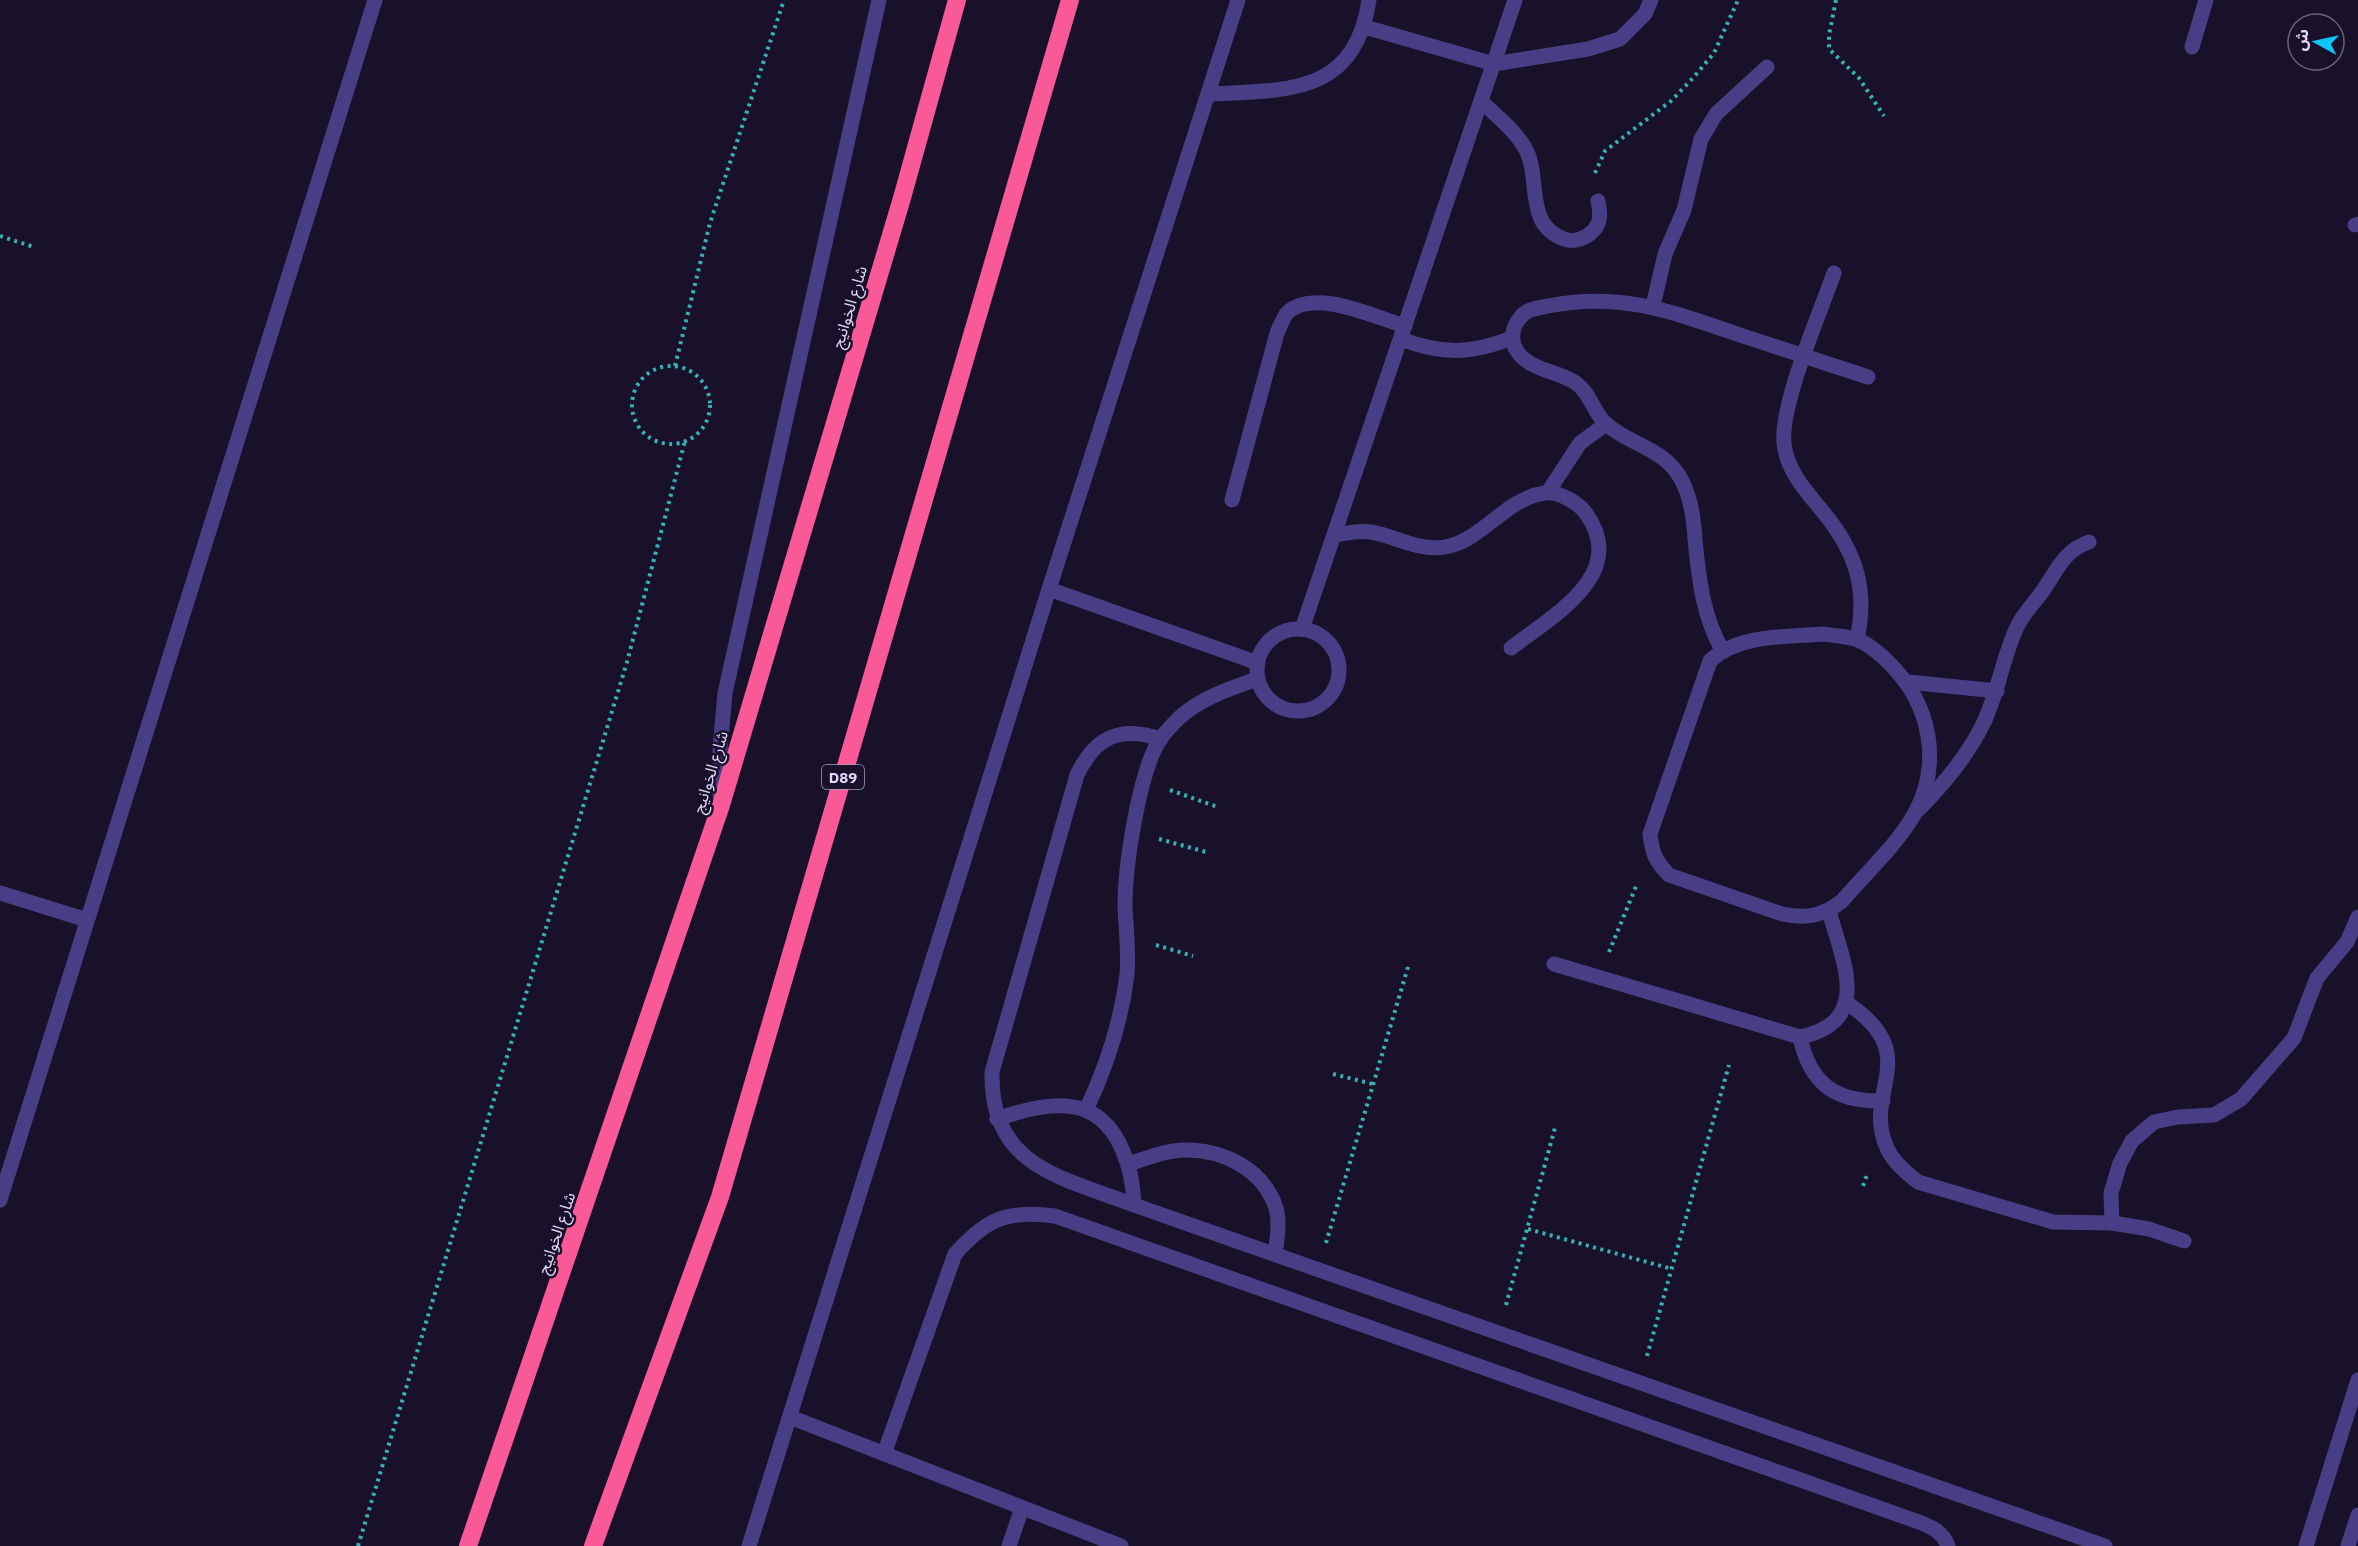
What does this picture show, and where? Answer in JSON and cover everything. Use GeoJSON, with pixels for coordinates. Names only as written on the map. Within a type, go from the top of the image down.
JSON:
{"type":"FeatureCollection","features":[{"type":"Feature","properties":{"kind":"highway","name":"شارع الخوانيج"},"geometry":{"type":"LineString","coordinates":[[468,1546],[721,805],[902,198],[957,0]]}},
{"type":"Feature","properties":{"kind":"highway","name":"D89"},"geometry":{"type":"LineString","coordinates":[[593,1546],[720,1197],[1070,0]]}},
{"type":"Feature","properties":{"kind":"street"},"geometry":{"type":"LineString","coordinates":[[0,1200],[375,0]]}},
{"type":"Feature","properties":{"kind":"street"},"geometry":{"type":"LineString","coordinates":[[721,805],[720,750],[725,693],[879,0]]}},
{"type":"Feature","properties":{"kind":"street"},"geometry":{"type":"LineString","coordinates":[[749,1546],[1049,589],[1238,0]]}},
{"type":"Feature","properties":{"kind":"street"},"geometry":{"type":"LineString","coordinates":[[1208,94],[1302,86],[1329,74],[1351,54],[1365,27],[1369,0]]}},
{"type":"Feature","properties":{"kind":"street"},"geometry":{"type":"LineString","coordinates":[[1302,629],[1515,0]]}},
{"type":"Feature","properties":{"kind":"street"},"geometry":{"type":"LineString","coordinates":[[1365,27],[1494,64],[1588,49],[1620,39],[1645,14],[1651,0]]}},
{"type":"Feature","properties":{"kind":"street"},"geometry":{"type":"LineString","coordinates":[[2192,47],[2206,0]]}},
{"type":"Feature","properties":{"kind":"street"},"geometry":{"type":"LineString","coordinates":[[1653,306],[1665,255],[1684,210],[1701,139],[1716,114],[1767,67]]}},
{"type":"Feature","properties":{"kind":"street"},"geometry":{"type":"LineString","coordinates":[[1481,101],[1525,147],[1534,176],[1533,192],[1536,209],[1544,224],[1555,236],[1568,241],[1583,239],[1596,229],[1601,216],[1598,201]]}},
{"type":"Feature","properties":{"kind":"street"},"geometry":{"type":"LineString","coordinates":[[1834,273],[1804,356],[1786,416],[1784,443],[1790,466],[1802,488],[1837,530],[1860,575],[1862,607],[1857,639]]}},
{"type":"Feature","properties":{"kind":"street"},"geometry":{"type":"LineString","coordinates":[[1722,650],[1708,625],[1698,570],[1691,504],[1681,477],[1658,454],[1606,424],[1588,396],[1577,384],[1525,360],[1516,351],[1512,338],[1514,326],[1521,315],[1532,309],[1587,301],[1653,306],[1868,376]]}},
{"type":"Feature","properties":{"kind":"street"},"geometry":{"type":"LineString","coordinates":[[1232,501],[1277,333],[1287,313],[1306,302],[1327,302],[1403,333],[1428,349],[1456,352],[1485,348],[1512,338]]}},
{"type":"Feature","properties":{"kind":"street"},"geometry":{"type":"LineString","coordinates":[[1548,492],[1580,443],[1606,424]]}},
{"type":"Feature","properties":{"kind":"street"},"geometry":{"type":"LineString","coordinates":[[1335,535],[1371,532],[1408,545],[1429,548],[1451,546],[1470,537],[1514,504],[1528,497],[1548,492],[1567,498],[1583,511],[1594,528],[1599,547],[1597,567],[1588,585],[1574,600],[1510,648]]}},
{"type":"Feature","properties":{"kind":"street"},"geometry":{"type":"LineString","coordinates":[[1915,813],[1927,781],[1930,746],[1924,712],[1908,682],[1884,658],[1857,639],[1824,634],[1791,636],[1737,644],[1722,650],[1710,661],[1650,834],[1652,850],[1658,864],[1669,875],[1683,882],[1798,917],[1814,916],[1829,911],[1842,901],[1915,813],[1942,787],[1964,757],[1982,726],[1997,692],[2011,643],[2029,606],[2040,596],[2063,559],[2075,547],[2089,542]]}},
{"type":"Feature","properties":{"kind":"street"},"geometry":{"type":"LineString","coordinates":[[1049,589],[1257,671]]}},
{"type":"Feature","properties":{"kind":"street"},"geometry":{"type":"LineString","coordinates":[[1302,629],[1317,633],[1329,642],[1337,655],[1340,670],[1337,685],[1329,698],[1310,710],[1287,711],[1274,704],[1263,693],[1257,671],[1263,648],[1273,637],[1287,630],[1302,629]]}},
{"type":"Feature","properties":{"kind":"street"},"geometry":{"type":"LineString","coordinates":[[1086,1110],[1111,1047],[1127,974],[1126,876],[1132,831],[1144,781],[1161,739],[1182,716],[1201,702],[1257,671]]}},
{"type":"Feature","properties":{"kind":"street"},"geometry":{"type":"LineString","coordinates":[[1908,682],[1997,692]]}},
{"type":"Feature","properties":{"kind":"street"},"geometry":{"type":"LineString","coordinates":[[1161,739],[1141,732],[1120,734],[1101,741],[1086,756],[1077,775],[992,1072],[992,1095],[997,1119],[1008,1139],[1023,1157],[1042,1170],[1134,1205],[1498,1335],[2105,1546]]}},
{"type":"Feature","properties":{"kind":"street"},"geometry":{"type":"LineString","coordinates":[[0,893],[87,920]]}},
{"type":"Feature","properties":{"kind":"street"},"geometry":{"type":"LineString","coordinates":[[1554,964],[1800,1037],[1820,1033],[1837,1021],[1847,1004],[1848,983],[1829,911]]}},
{"type":"Feature","properties":{"kind":"street"},"geometry":{"type":"LineString","coordinates":[[2112,1223],[2111,1193],[2120,1163],[2132,1141],[2154,1122],[2178,1117],[2214,1115],[2241,1099],[2294,1038],[2317,978],[2347,942],[2358,917]]}},
{"type":"Feature","properties":{"kind":"street"},"geometry":{"type":"LineString","coordinates":[[1847,1004],[1868,1018],[1883,1039],[1889,1064],[1881,1125],[1887,1148],[1900,1167],[1918,1182],[2053,1222],[2112,1223],[2149,1229],[2184,1241]]}},
{"type":"Feature","properties":{"kind":"street"},"geometry":{"type":"LineString","coordinates":[[1800,1037],[1805,1060],[1818,1080],[1837,1094],[1859,1102],[1883,1101]]}},
{"type":"Feature","properties":{"kind":"street"},"geometry":{"type":"LineString","coordinates":[[997,1119],[1041,1107],[1086,1110],[1104,1125],[1119,1143],[1129,1164],[1134,1205]]}},
{"type":"Feature","properties":{"kind":"street"},"geometry":{"type":"LineString","coordinates":[[1129,1164],[1181,1150],[1211,1151],[1238,1162],[1261,1182],[1276,1208],[1278,1233],[1275,1254]]}},
{"type":"Feature","properties":{"kind":"street"},"geometry":{"type":"LineString","coordinates":[[884,1454],[955,1254],[974,1233],[998,1218],[1027,1212],[1055,1216],[1919,1522],[1934,1528],[1946,1539],[1948,1546]]}},
{"type":"Feature","properties":{"kind":"street"},"geometry":{"type":"LineString","coordinates":[[2306,1546],[2358,1380]]}},
{"type":"Feature","properties":{"kind":"street"},"geometry":{"type":"LineString","coordinates":[[790,1417],[1121,1546]]}},
{"type":"Feature","properties":{"kind":"street"},"geometry":{"type":"LineString","coordinates":[[1010,1546],[1022,1508]]}},
{"type":"Feature","properties":{"kind":"street"},"geometry":{"type":"LineString","coordinates":[[2348,1546],[2358,1515]]}},
{"type":"Feature","properties":{"kind":"path"},"geometry":{"type":"LineString","coordinates":[[675,366],[698,262],[784,0]]}},
{"type":"Feature","properties":{"kind":"path"},"geometry":{"type":"LineString","coordinates":[[1598,201],[1594,183],[1596,166],[1605,151],[1663,108],[1694,78],[1713,53],[1738,0]]}},
{"type":"Feature","properties":{"kind":"path"},"geometry":{"type":"LineString","coordinates":[[1836,0],[1829,35],[1829,49],[1860,78],[1884,116]]}},
{"type":"Feature","properties":{"kind":"path"},"geometry":{"type":"LineString","coordinates":[[0,236],[34,247]]}},
{"type":"Feature","properties":{"kind":"path"},"geometry":{"type":"LineString","coordinates":[[675,366],[687,369],[698,377],[710,400],[704,424],[696,434],[685,441],[667,443],[650,438],[634,419],[632,406],[640,381],[662,367],[675,366]]}},
{"type":"Feature","properties":{"kind":"path"},"geometry":{"type":"LineString","coordinates":[[358,1546],[627,662],[685,441]]}},
{"type":"Feature","properties":{"kind":"path"},"geometry":{"type":"LineString","coordinates":[[1144,781],[1218,807]]}},
{"type":"Feature","properties":{"kind":"path"},"geometry":{"type":"LineString","coordinates":[[1132,831],[1206,852]]}},
{"type":"Feature","properties":{"kind":"path"},"geometry":{"type":"LineString","coordinates":[[1599,977],[1652,850]]}},
{"type":"Feature","properties":{"kind":"path"},"geometry":{"type":"LineString","coordinates":[[1318,1270],[1408,967]]}},
{"type":"Feature","properties":{"kind":"path"},"geometry":{"type":"LineString","coordinates":[[1640,1383],[1729,1065]]}},
{"type":"Feature","properties":{"kind":"path"},"geometry":{"type":"LineString","coordinates":[[1334,1074],[1373,1084]]}},
{"type":"Feature","properties":{"kind":"path"},"geometry":{"type":"LineString","coordinates":[[1498,1335],[1555,1128]]}},
{"type":"Feature","properties":{"kind":"path"},"geometry":{"type":"LineString","coordinates":[[1528,1229],[1671,1269]]}}]}
